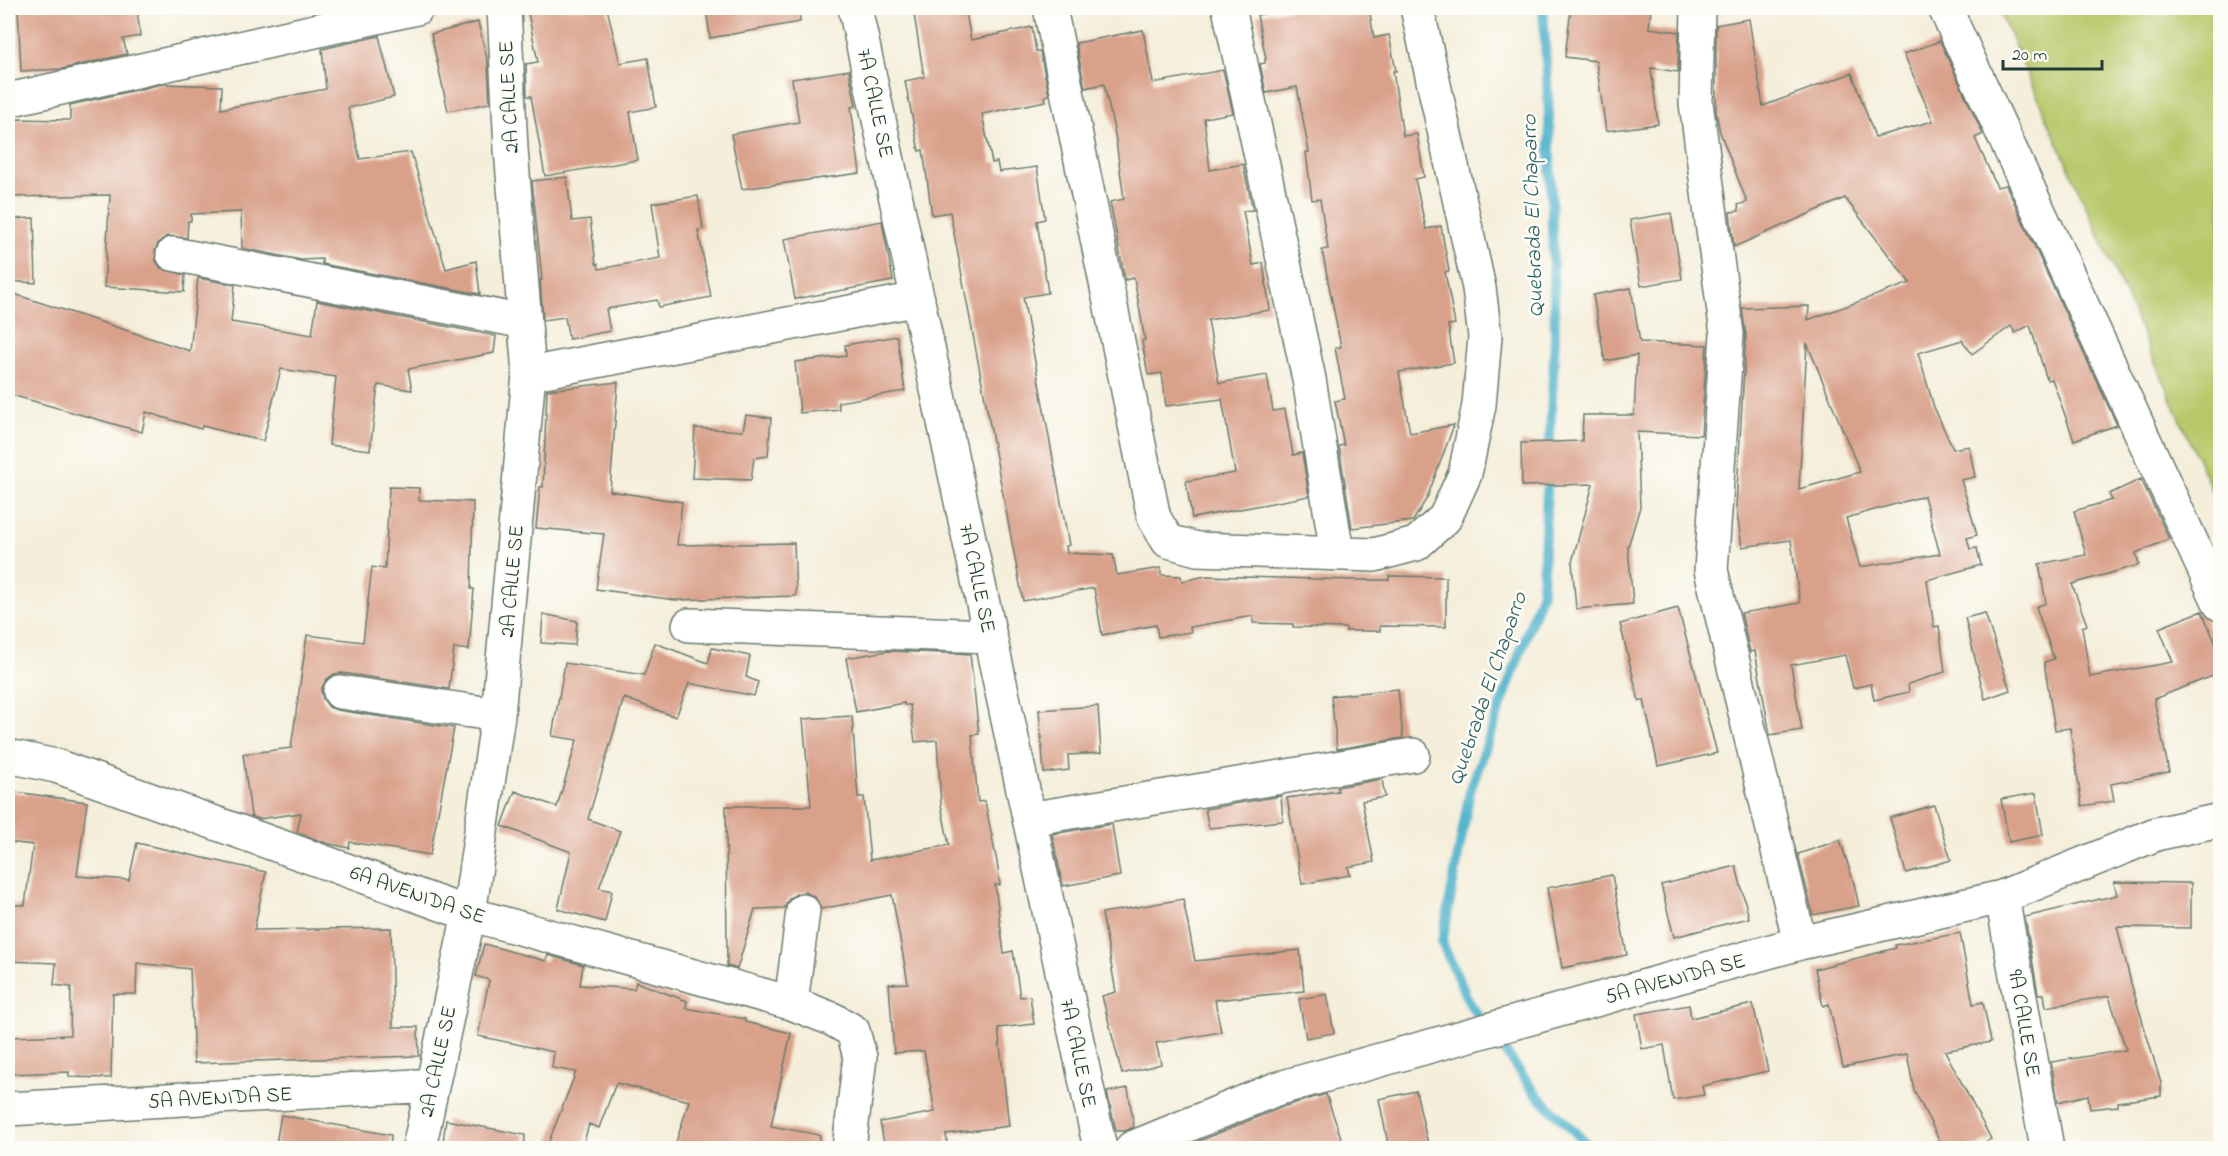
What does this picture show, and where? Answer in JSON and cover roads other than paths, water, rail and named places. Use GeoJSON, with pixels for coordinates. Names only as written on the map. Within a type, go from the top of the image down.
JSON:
{"type":"FeatureCollection","features":[{"type":"Feature","properties":{"kind":"street"},"geometry":{"type":"LineString","coordinates":[[8,100],[417,8]]}},
{"type":"Feature","properties":{"kind":"street","name":"2A CALLE SE"},"geometry":{"type":"LineString","coordinates":[[419,1149],[469,914],[498,715],[529,374],[511,148],[504,8]]}},
{"type":"Feature","properties":{"kind":"street","name":"7A CALLE SE"},"geometry":{"type":"LineString","coordinates":[[855,8],[1100,1149]]}},
{"type":"Feature","properties":{"kind":"street"},"geometry":{"type":"LineString","coordinates":[[1050,8],[1154,518],[1168,541],[1197,549],[1374,555],[1416,544],[1445,518],[1465,474],[1479,405],[1485,337],[1479,288],[1417,8]]}},
{"type":"Feature","properties":{"kind":"street"},"geometry":{"type":"LineString","coordinates":[[1229,8],[1309,379],[1337,553]]}},
{"type":"Feature","properties":{"kind":"street"},"geometry":{"type":"LineString","coordinates":[[1698,8],[1695,103],[1727,334],[1711,570],[1800,944]]}},
{"type":"Feature","properties":{"kind":"street"},"geometry":{"type":"LineString","coordinates":[[1945,8],[2220,604]]}},
{"type":"Feature","properties":{"kind":"street"},"geometry":{"type":"LineString","coordinates":[[173,254],[525,322]]}},
{"type":"Feature","properties":{"kind":"street"},"geometry":{"type":"LineString","coordinates":[[529,374],[918,298]]}},
{"type":"Feature","properties":{"kind":"street"},"geometry":{"type":"LineString","coordinates":[[689,625],[990,636]]}},
{"type":"Feature","properties":{"kind":"street"},"geometry":{"type":"LineString","coordinates":[[340,692],[498,715]]}},
{"type":"Feature","properties":{"kind":"street"},"geometry":{"type":"LineString","coordinates":[[1029,819],[1413,755]]}},
{"type":"Feature","properties":{"kind":"street","name":"6A AVENIDA SE"},"geometry":{"type":"LineString","coordinates":[[8,756],[56,766],[469,914],[791,1003],[832,1019],[853,1031],[860,1057],[849,1149]]}},
{"type":"Feature","properties":{"kind":"street","name":"5A AVENIDA SE"},"geometry":{"type":"LineString","coordinates":[[1132,1149],[1276,1089],[1800,944],[2002,897],[2156,834],[2220,820]]}},
{"type":"Feature","properties":{"kind":"street","name":"9A CALLE SE"},"geometry":{"type":"LineString","coordinates":[[2002,897],[2047,1149]]}},
{"type":"Feature","properties":{"kind":"street"},"geometry":{"type":"LineString","coordinates":[[791,1003],[803,911]]}},
{"type":"Feature","properties":{"kind":"street","name":"5A AVENIDA SE"},"geometry":{"type":"LineString","coordinates":[[8,1109],[432,1084]]}},
{"type":"Feature","properties":{"kind":"waterway","name":"Quebrada El Chaparro"},"geometry":{"type":"LineString","coordinates":[[1543,8],[1549,115],[1555,336],[1549,456]]}},
{"type":"Feature","properties":{"kind":"waterway","name":"Quebrada El Chaparro"},"geometry":{"type":"LineString","coordinates":[[1548,471],[1542,592],[1470,791],[1442,943],[1470,1004],[1536,1094],[1591,1148]]}}]}
